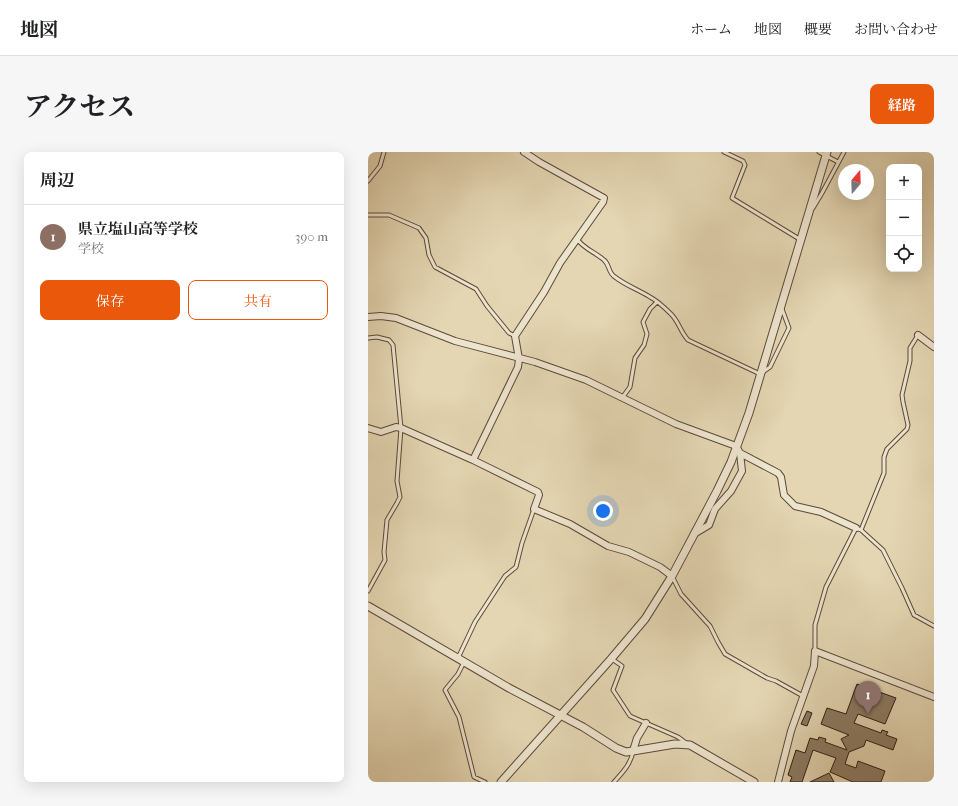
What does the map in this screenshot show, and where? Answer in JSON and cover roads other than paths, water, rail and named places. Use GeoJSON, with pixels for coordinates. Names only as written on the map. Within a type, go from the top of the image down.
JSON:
{"type":"FeatureCollection","features":[{"type":"Feature","properties":{"kind":"street"},"geometry":{"type":"LineString","coordinates":[[473,460],[518,367],[520,358],[515,336],[544,292],[560,263],[603,202],[604,198],[524,152]]}},
{"type":"Feature","properties":{"kind":"street"},"geometry":{"type":"LineString","coordinates":[[501,782],[645,619],[672,576],[738,450],[808,216],[824,153]]}},
{"type":"Feature","properties":{"kind":"street"},"geometry":{"type":"LineString","coordinates":[[368,317],[381,316],[396,318],[455,341],[535,362],[586,380],[676,424],[738,450],[778,473],[781,477],[784,495],[795,506],[820,512],[858,529]]}},
{"type":"Feature","properties":{"kind":"street"},"geometry":{"type":"LineString","coordinates":[[918,335],[934,347]]}},
{"type":"Feature","properties":{"kind":"street"},"geometry":{"type":"LineString","coordinates":[[368,428],[381,432],[401,428],[473,460],[538,492],[539,495],[534,509],[570,524],[608,546],[629,552],[660,567],[672,576]]}},
{"type":"Feature","properties":{"kind":"street"},"geometry":{"type":"LineString","coordinates":[[694,534],[709,525],[715,509],[731,491],[742,471],[738,450]]}},
{"type":"Feature","properties":{"kind":"street"},"geometry":{"type":"LineString","coordinates":[[368,606],[509,688],[583,727],[616,748],[626,752],[675,744],[690,745],[754,782]]}},
{"type":"Feature","properties":{"kind":"street"},"geometry":{"type":"LineString","coordinates":[[778,782],[791,731],[814,666],[815,651],[934,697]]}},
{"type":"Feature","properties":{"kind":"street"},"geometry":{"type":"LineString","coordinates":[[633,751],[637,738],[646,723]]}},
{"type":"Feature","properties":{"kind":"lane"},"geometry":{"type":"LineString","coordinates":[[368,181],[380,166],[384,152]]}},
{"type":"Feature","properties":{"kind":"lane"},"geometry":{"type":"LineString","coordinates":[[724,152],[745,164],[732,198],[801,240]]}},
{"type":"Feature","properties":{"kind":"lane"},"geometry":{"type":"LineString","coordinates":[[808,216],[844,152]]}},
{"type":"Feature","properties":{"kind":"lane"},"geometry":{"type":"LineString","coordinates":[[824,153],[838,162]]}},
{"type":"Feature","properties":{"kind":"lane"},"geometry":{"type":"LineString","coordinates":[[368,215],[389,215],[419,228],[426,238],[429,255],[435,267],[476,289],[487,306],[509,333],[515,336]]}},
{"type":"Feature","properties":{"kind":"lane"},"geometry":{"type":"LineString","coordinates":[[577,239],[582,245],[604,260],[610,272],[616,279],[652,298],[671,314],[677,320],[682,334],[688,340],[760,374],[770,367],[789,328],[781,305]]}},
{"type":"Feature","properties":{"kind":"lane"},"geometry":{"type":"LineString","coordinates":[[622,398],[630,387],[635,358],[644,345],[647,334],[643,322],[650,309],[657,302]]}},
{"type":"Feature","properties":{"kind":"lane"},"geometry":{"type":"LineString","coordinates":[[815,651],[815,625],[826,587],[858,529],[884,473],[884,457],[887,450],[907,429],[908,425],[902,395],[910,362],[910,348],[918,335]]}},
{"type":"Feature","properties":{"kind":"lane"},"geometry":{"type":"LineString","coordinates":[[368,338],[377,337],[389,340],[393,345],[401,428],[397,480],[400,497],[387,520],[384,552],[385,560],[368,591]]}},
{"type":"Feature","properties":{"kind":"lane"},"geometry":{"type":"LineString","coordinates":[[484,782],[474,778],[459,717],[445,690],[458,674],[461,660],[475,622],[505,576],[516,567],[522,543],[534,509]]}},
{"type":"Feature","properties":{"kind":"lane"},"geometry":{"type":"LineString","coordinates":[[858,529],[883,550],[914,615],[934,626]]}},
{"type":"Feature","properties":{"kind":"lane"},"geometry":{"type":"LineString","coordinates":[[672,576],[680,594],[710,626],[725,654],[767,678],[776,681],[804,696]]}},
{"type":"Feature","properties":{"kind":"lane"},"geometry":{"type":"LineString","coordinates":[[611,659],[622,666],[613,690],[630,716],[678,737],[690,745]]}},
{"type":"Feature","properties":{"kind":"lane"},"geometry":{"type":"LineString","coordinates":[[614,782],[627,768],[631,761],[633,751]]}},
{"type":"Feature","properties":{"kind":"place","name":"県立塩山高等学校"},"geometry":{"type":"Point","coordinates":[868,714]}}]}
